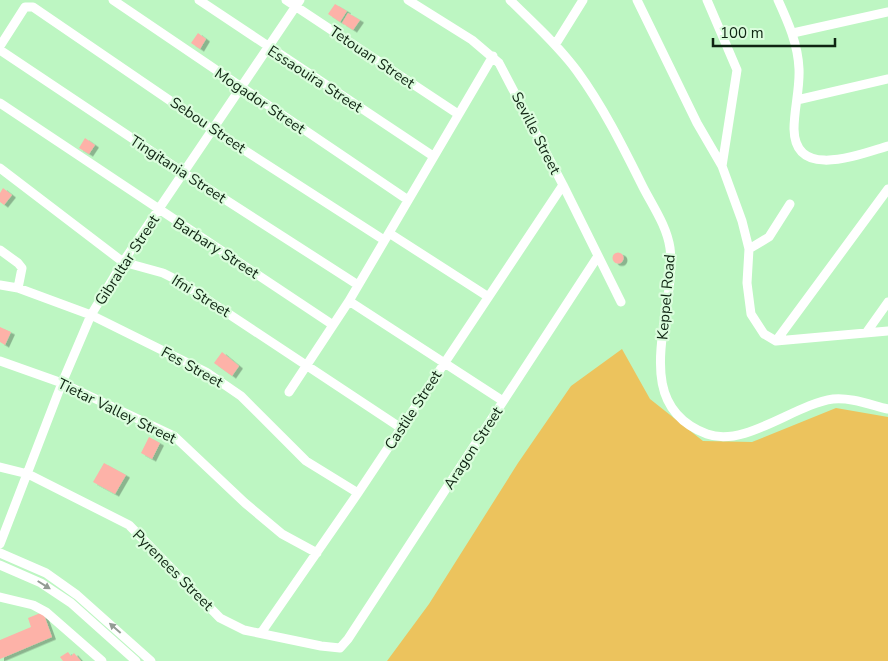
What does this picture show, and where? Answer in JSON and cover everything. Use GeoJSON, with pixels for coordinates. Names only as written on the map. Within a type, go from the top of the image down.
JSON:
{"type":"FeatureCollection","features":[{"type":"Feature","properties":{"kind":"street","name":"Mogador Street"},"geometry":{"type":"LineString","coordinates":[[113,0],[241,89],[408,200]]}},
{"type":"Feature","properties":{"kind":"street","name":"Essaouira Street"},"geometry":{"type":"LineString","coordinates":[[199,0],[268,48],[433,156]]}},
{"type":"Feature","properties":{"kind":"street","name":"Tetouan Street"},"geometry":{"type":"LineString","coordinates":[[286,0],[298,3],[458,114]]}},
{"type":"Feature","properties":{"kind":"street","name":"Seville Street"},"geometry":{"type":"LineString","coordinates":[[408,0],[454,28],[493,56],[505,73],[621,302]]}},
{"type":"Feature","properties":{"kind":"street","name":"Keppel Road"},"geometry":{"type":"LineString","coordinates":[[510,0],[555,45],[576,70],[596,101],[667,235],[670,260],[661,377],[666,399],[678,415],[703,432],[722,437],[754,430],[831,399],[849,400],[888,409]]}},
{"type":"Feature","properties":{"kind":"street"},"geometry":{"type":"LineString","coordinates":[[555,45],[583,0]]}},
{"type":"Feature","properties":{"kind":"street"},"geometry":{"type":"LineString","coordinates":[[637,0],[697,123],[722,166],[742,221],[749,249],[747,283],[751,314],[764,334],[776,341],[888,331]]}},
{"type":"Feature","properties":{"kind":"street"},"geometry":{"type":"LineString","coordinates":[[707,0],[737,70],[722,166]]}},
{"type":"Feature","properties":{"kind":"street"},"geometry":{"type":"LineString","coordinates":[[778,0],[793,33],[800,68],[795,139],[801,151],[814,160],[832,161],[888,146]]}},
{"type":"Feature","properties":{"kind":"street","name":"Gibraltar Street"},"geometry":{"type":"LineString","coordinates":[[0,544],[62,383],[91,315],[123,262],[298,3]]}},
{"type":"Feature","properties":{"kind":"street","name":"Sebou Street"},"geometry":{"type":"LineString","coordinates":[[0,46],[25,7],[33,7],[213,130],[487,296]]}},
{"type":"Feature","properties":{"kind":"street"},"geometry":{"type":"LineString","coordinates":[[793,33],[888,12]]}},
{"type":"Feature","properties":{"kind":"street","name":"Tingitania Street"},"geometry":{"type":"LineString","coordinates":[[0,50],[184,173],[358,285]]}},
{"type":"Feature","properties":{"kind":"street"},"geometry":{"type":"LineString","coordinates":[[289,392],[349,301],[493,56]]}},
{"type":"Feature","properties":{"kind":"street"},"geometry":{"type":"LineString","coordinates":[[797,100],[888,79]]}},
{"type":"Feature","properties":{"kind":"street","name":"Barbary Street"},"geometry":{"type":"LineString","coordinates":[[0,103],[333,325]]}},
{"type":"Feature","properties":{"kind":"street","name":"Ifni Street"},"geometry":{"type":"LineString","coordinates":[[0,168],[123,262],[163,273],[178,280],[401,428]]}},
{"type":"Feature","properties":{"kind":"street","name":"Castile Street"},"geometry":{"type":"LineString","coordinates":[[261,633],[358,494],[487,296],[563,185]]}},
{"type":"Feature","properties":{"kind":"street"},"geometry":{"type":"LineString","coordinates":[[776,341],[888,189]]}},
{"type":"Feature","properties":{"kind":"street"},"geometry":{"type":"LineString","coordinates":[[749,249],[768,237],[790,204]]}},
{"type":"Feature","properties":{"kind":"street"},"geometry":{"type":"LineString","coordinates":[[0,250],[22,268],[18,288]]}},
{"type":"Feature","properties":{"kind":"street","name":"Aragon Street"},"geometry":{"type":"LineString","coordinates":[[348,639],[598,256]]}},
{"type":"Feature","properties":{"kind":"street","name":"Fes Street"},"geometry":{"type":"LineString","coordinates":[[0,285],[18,288],[91,315],[219,380],[241,396],[300,456],[358,494]]}},
{"type":"Feature","properties":{"kind":"street"},"geometry":{"type":"LineString","coordinates":[[349,301],[503,402]]}},
{"type":"Feature","properties":{"kind":"street"},"geometry":{"type":"LineString","coordinates":[[866,333],[888,302]]}},
{"type":"Feature","properties":{"kind":"street","name":"Tietar Valley Street"},"geometry":{"type":"LineString","coordinates":[[0,361],[62,383],[174,436],[245,504],[282,534],[317,553]]}},
{"type":"Feature","properties":{"kind":"street","name":"Pyrenees Street"},"geometry":{"type":"LineString","coordinates":[[0,468],[28,474],[129,525],[220,618],[244,630],[336,648],[342,647],[348,639]]}},
{"type":"Feature","properties":{"kind":"street"},"geometry":{"type":"LineString","coordinates":[[0,553],[46,573],[77,595],[151,661]]}},
{"type":"Feature","properties":{"kind":"street"},"geometry":{"type":"LineString","coordinates":[[0,565],[41,583],[71,603],[136,661]]}},
{"type":"Feature","properties":{"kind":"street"},"geometry":{"type":"LineString","coordinates":[[0,597],[33,605],[46,612],[102,661]]}},
{"type":"Feature","properties":{"kind":"shaded area"},"geometry":{"type":"Polygon","coordinates":[[[622,349],[650,399],[703,441],[752,442],[836,408],[888,417],[888,661],[387,661],[429,604],[518,463],[571,386],[622,349]]]}},
{"type":"Feature","properties":{"kind":"building"},"geometry":{"type":"Polygon","coordinates":[[[335,4],[347,11],[340,22],[328,14],[335,4]]]}},
{"type":"Feature","properties":{"kind":"building"},"geometry":{"type":"Polygon","coordinates":[[[348,13],[360,20],[353,30],[342,23],[348,13]]]}},
{"type":"Feature","properties":{"kind":"building"},"geometry":{"type":"Polygon","coordinates":[[[198,33],[206,39],[200,49],[191,43],[198,33]]]}},
{"type":"Feature","properties":{"kind":"building"},"geometry":{"type":"Polygon","coordinates":[[[85,138],[95,145],[89,154],[79,148],[85,138]]]}},
{"type":"Feature","properties":{"kind":"building"},"geometry":{"type":"Polygon","coordinates":[[[3,188],[12,195],[4,205],[0,202],[0,193],[3,188]]]}},
{"type":"Feature","properties":{"kind":"building"},"geometry":{"type":"Polygon","coordinates":[[[618,252],[624,258],[618,264],[612,258],[618,252]]]}},
{"type":"Feature","properties":{"kind":"building"},"geometry":{"type":"Polygon","coordinates":[[[0,327],[11,332],[5,345],[0,342],[0,327]]]}},
{"type":"Feature","properties":{"kind":"building"},"geometry":{"type":"Polygon","coordinates":[[[222,352],[239,366],[232,376],[214,363],[222,352]]]}},
{"type":"Feature","properties":{"kind":"building"},"geometry":{"type":"Polygon","coordinates":[[[149,437],[160,443],[152,459],[141,453],[149,437]]]}},
{"type":"Feature","properties":{"kind":"building"},"geometry":{"type":"Polygon","coordinates":[[[104,463],[126,475],[115,494],[93,482],[104,463]]]}},
{"type":"Feature","properties":{"kind":"building"},"geometry":{"type":"Polygon","coordinates":[[[43,612],[52,637],[0,659],[0,640],[31,627],[28,618],[43,612]]]}},
{"type":"Feature","properties":{"kind":"building"},"geometry":{"type":"Polygon","coordinates":[[[68,652],[71,656],[74,653],[81,661],[63,661],[60,657],[68,652]]]}}]}
